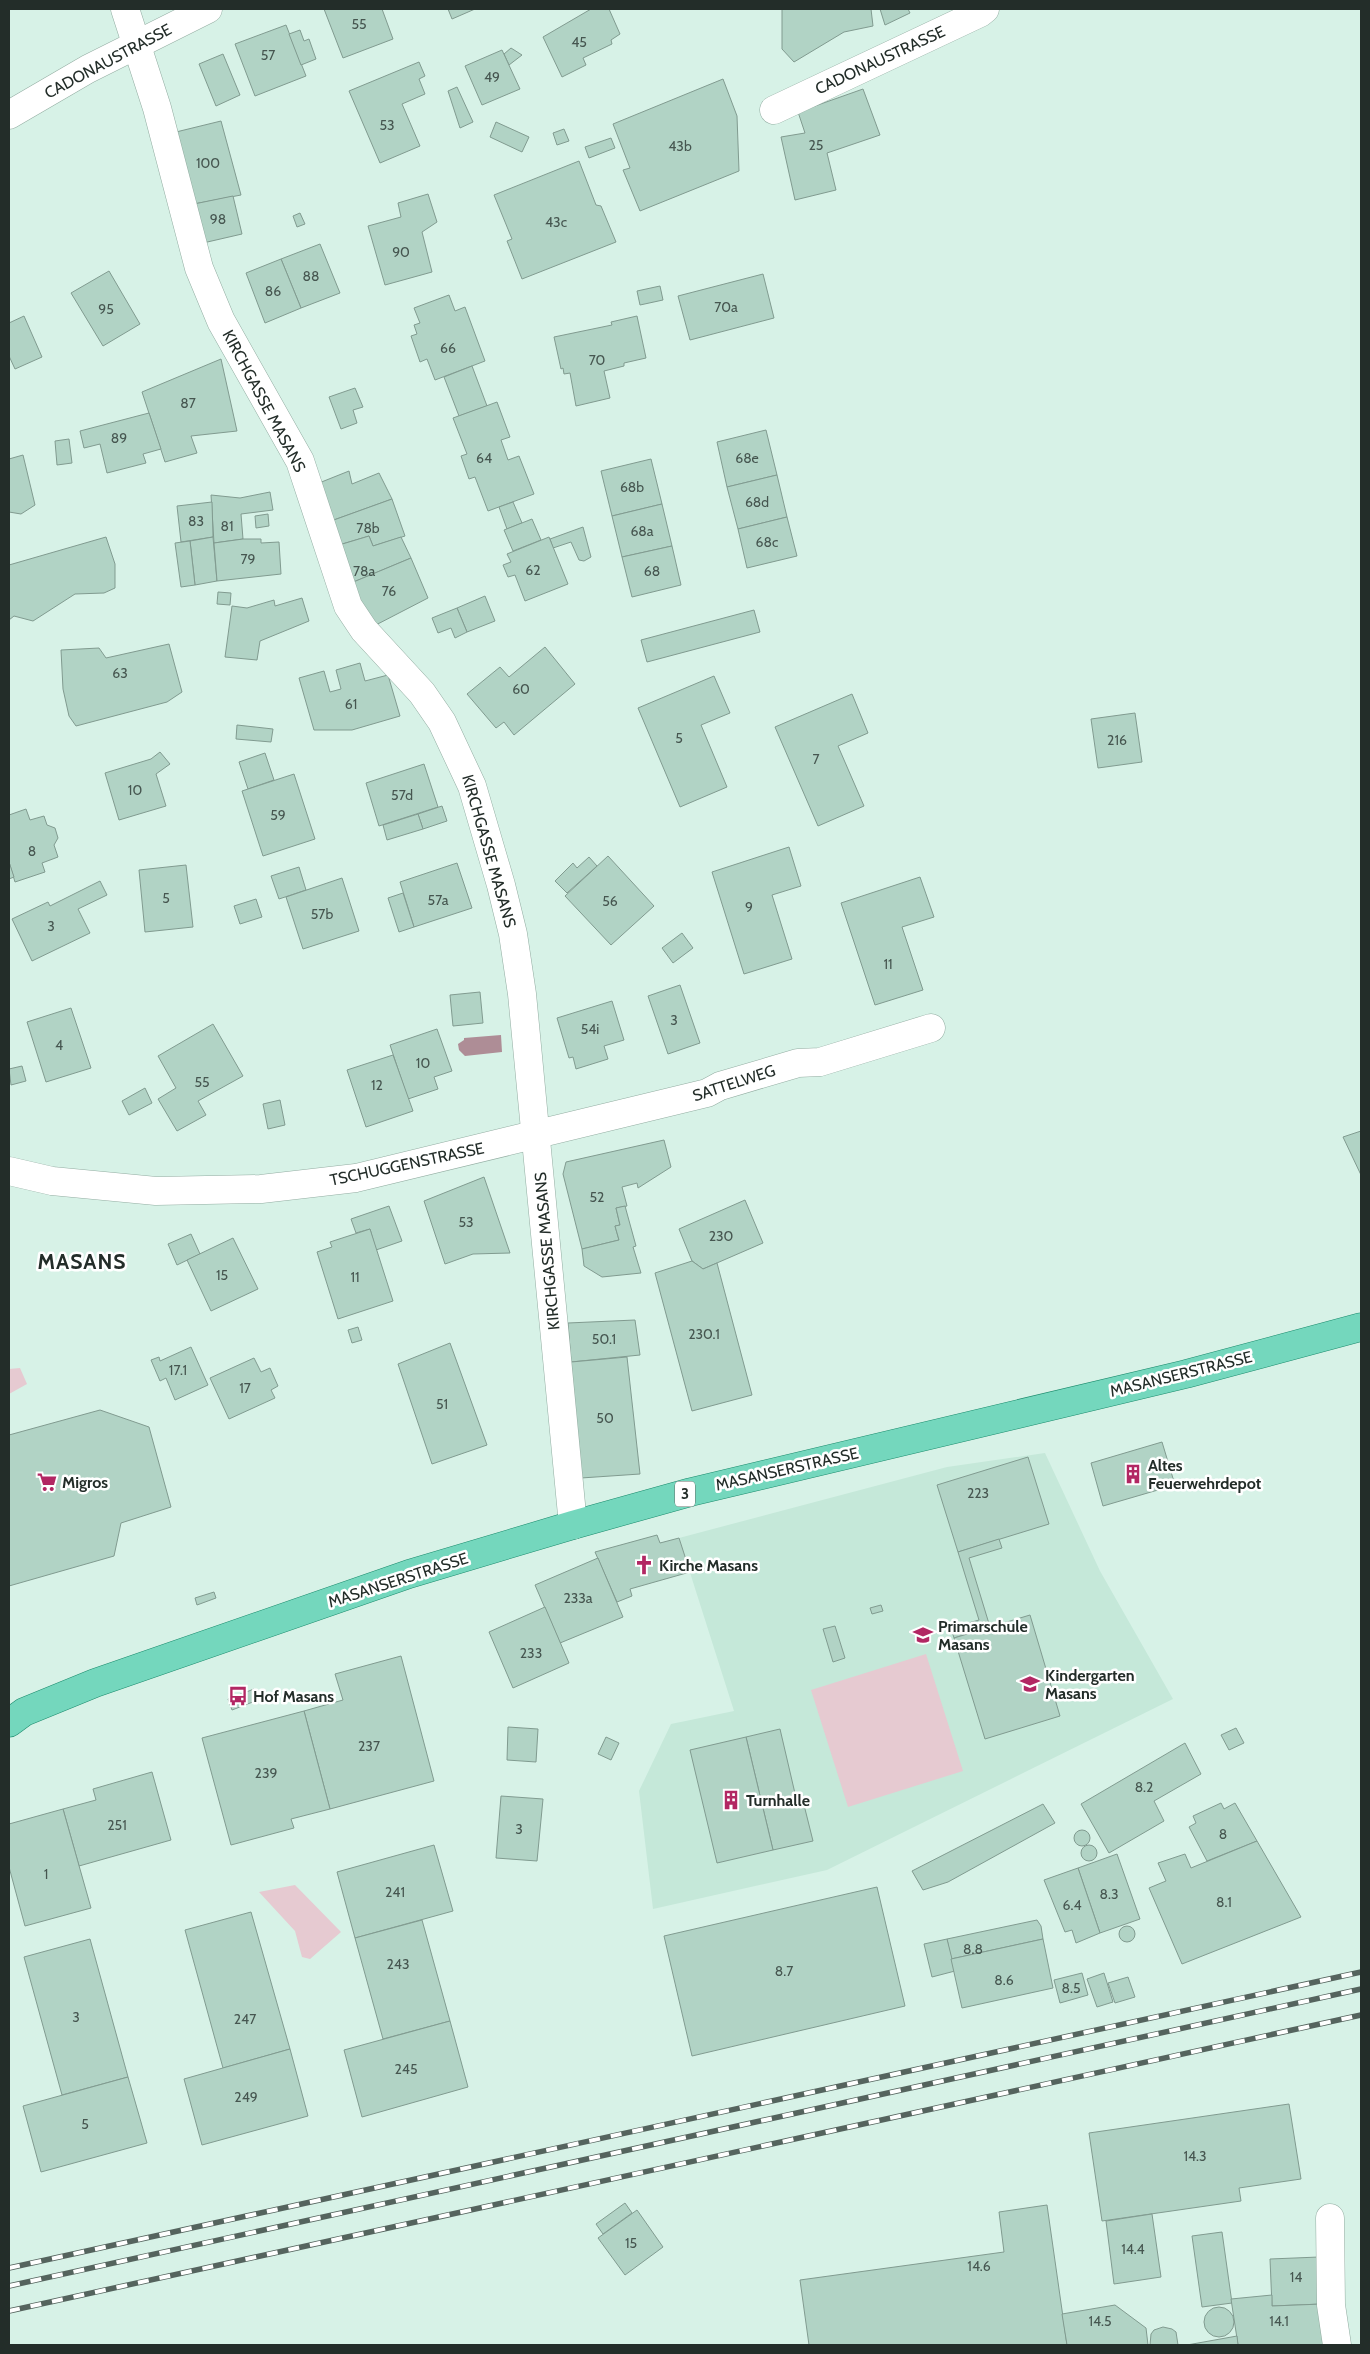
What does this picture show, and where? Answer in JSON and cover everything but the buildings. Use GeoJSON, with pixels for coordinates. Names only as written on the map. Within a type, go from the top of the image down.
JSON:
{"type":"FeatureCollection","features":[{"type":"Feature","properties":{"kind":"main road","name":"MASANSERSTRASSE"},"geometry":{"type":"LineString","coordinates":[[14,1717],[95,1683],[409,1574],[573,1525],[691,1492],[1186,1374],[1361,1327]]}},
{"type":"Feature","properties":{"kind":"street","name":"KIRCHGASSE MASANS"},"geometry":{"type":"LineString","coordinates":[[125,9],[157,108],[199,268],[221,321],[300,461],[348,606],[364,630],[422,694],[442,722],[472,786],[501,885],[513,934],[522,994],[573,1525]]}},
{"type":"Feature","properties":{"kind":"street","name":"CADONAUSTRASSE"},"geometry":{"type":"LineString","coordinates":[[9,115],[88,69],[208,9]]}},
{"type":"Feature","properties":{"kind":"street","name":"CADONAUSTRASSE"},"geometry":{"type":"LineString","coordinates":[[774,110],[985,9]]}},
{"type":"Feature","properties":{"kind":"street","name":"SATTELWEG"},"geometry":{"type":"LineString","coordinates":[[537,1135],[707,1093],[720,1086],[798,1063],[820,1062],[931,1028]]}},
{"type":"Feature","properties":{"kind":"street","name":"TSCHUGGENSTRASSE"},"geometry":{"type":"LineString","coordinates":[[9,1171],[52,1181],[156,1191],[254,1190],[356,1178],[468,1153],[537,1135]]}},
{"type":"Feature","properties":{"kind":"street"},"geometry":{"type":"LineString","coordinates":[[1330,2218],[1331,2304],[1338,2345]]}},
{"type":"Feature","properties":{"kind":"shaded area"},"geometry":{"type":"Polygon","coordinates":[[[501,1035],[502,1052],[465,1056],[459,1050],[458,1044],[464,1038],[501,1035]]]}},
{"type":"Feature","properties":{"kind":"shaded area"},"geometry":{"type":"Polygon","coordinates":[[[20,1368],[27,1384],[9,1394],[9,1369],[20,1368]]]}},
{"type":"Feature","properties":{"kind":"shaded area","name":"Primarschule Masans"},"geometry":{"type":"Polygon","coordinates":[[[1045,1453],[1100,1571],[1173,1699],[827,1870],[653,1909],[639,1791],[671,1724],[734,1711],[679,1538],[947,1467],[1045,1453]]]}},
{"type":"Feature","properties":{"kind":"shaded area"},"geometry":{"type":"Polygon","coordinates":[[[926,1654],[963,1771],[848,1807],[811,1690],[926,1654]]]}},
{"type":"Feature","properties":{"kind":"shaded area"},"geometry":{"type":"Polygon","coordinates":[[[295,1885],[341,1932],[310,1959],[302,1957],[295,1931],[259,1892],[295,1885]]]}},
{"type":"Feature","properties":{"kind":"railway"},"geometry":{"type":"LineString","coordinates":[[9,2268],[1361,1972]]}},
{"type":"Feature","properties":{"kind":"railway"},"geometry":{"type":"LineString","coordinates":[[9,2286],[1361,1989]]}},
{"type":"Feature","properties":{"kind":"railway"},"geometry":{"type":"LineString","coordinates":[[9,2311],[1361,2015]]}},
{"type":"Feature","properties":{"kind":"place","name":"Altes Feuerwehrdepot"},"geometry":{"type":"Point","coordinates":[1133,1474]}},
{"type":"Feature","properties":{"kind":"place","name":"Migros"},"geometry":{"type":"Point","coordinates":[47,1482]}},
{"type":"Feature","properties":{"kind":"place","name":"Kirche Masans"},"geometry":{"type":"Point","coordinates":[644,1565]}},
{"type":"Feature","properties":{"kind":"place","name":"Primarschule Masans"},"geometry":{"type":"Point","coordinates":[923,1635]}},
{"type":"Feature","properties":{"kind":"place","name":"Kindergarten Masans"},"geometry":{"type":"Point","coordinates":[1030,1684]}},
{"type":"Feature","properties":{"kind":"place","name":"Hof Masans"},"geometry":{"type":"Point","coordinates":[238,1696]}},
{"type":"Feature","properties":{"kind":"place","name":"Turnhalle"},"geometry":{"type":"Point","coordinates":[731,1800]}},
{"type":"Feature","properties":{"kind":"district","name":"MASANS"},"geometry":{"type":"Point","coordinates":[82,1261]}}]}
